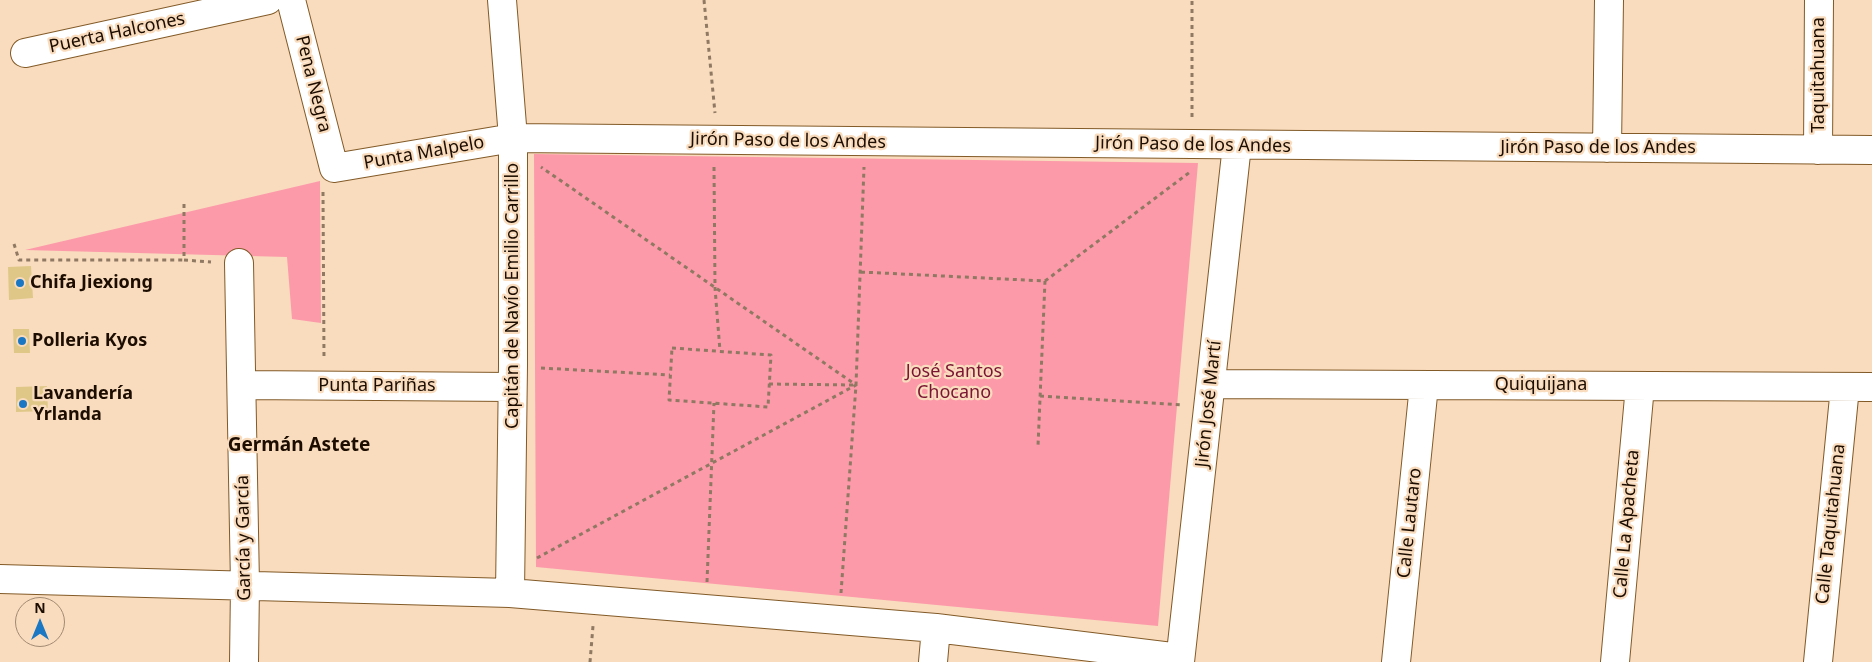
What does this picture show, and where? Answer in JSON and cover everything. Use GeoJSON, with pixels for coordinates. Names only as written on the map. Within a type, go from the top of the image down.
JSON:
{"type":"FeatureCollection","features":[{"type":"Feature","properties":{"kind":"street","name":"Puerta Halcones"},"geometry":{"type":"LineString","coordinates":[[25,53],[268,0]]}},
{"type":"Feature","properties":{"kind":"street","name":"Pena Negra"},"geometry":{"type":"LineString","coordinates":[[291,0],[329,180]]}},
{"type":"Feature","properties":{"kind":"street","name":"Capitán de Navío Emilio Carrillo"},"geometry":{"type":"LineString","coordinates":[[502,0],[513,143],[513,377],[510,583]]}},
{"type":"Feature","properties":{"kind":"street"},"geometry":{"type":"LineString","coordinates":[[1608,148],[1609,0]]}},
{"type":"Feature","properties":{"kind":"street","name":"Taquitahuana"},"geometry":{"type":"LineString","coordinates":[[1818,150],[1819,0]]}},
{"type":"Feature","properties":{"kind":"street","name":"Jirón Paso de los Andes"},"geometry":{"type":"LineString","coordinates":[[513,143],[714,140],[1872,150]]}},
{"type":"Feature","properties":{"kind":"street","name":"Punta Malpelo"},"geometry":{"type":"LineString","coordinates":[[329,180],[513,143]]}},
{"type":"Feature","properties":{"kind":"street","name":"Jirón José Martí"},"geometry":{"type":"LineString","coordinates":[[1180,660],[1210,395],[1231,145]]}},
{"type":"Feature","properties":{"kind":"street","name":"García y García"},"geometry":{"type":"LineString","coordinates":[[239,263],[245,585],[244,662]]}},
{"type":"Feature","properties":{"kind":"street","name":"Punta Pariñas"},"geometry":{"type":"LineString","coordinates":[[242,385],[324,386],[513,377]]}},
{"type":"Feature","properties":{"kind":"street","name":"Quiquijana"},"geometry":{"type":"LineString","coordinates":[[1210,395],[1424,385],[1872,387]]}},
{"type":"Feature","properties":{"kind":"street","name":"Calle Lautaro"},"geometry":{"type":"LineString","coordinates":[[1396,662],[1424,385]]}},
{"type":"Feature","properties":{"kind":"street","name":"Calle La Apacheta"},"geometry":{"type":"LineString","coordinates":[[1615,662],[1640,386]]}},
{"type":"Feature","properties":{"kind":"street","name":"Calle Taquitahuana"},"geometry":{"type":"LineString","coordinates":[[1818,662],[1845,387]]}},
{"type":"Feature","properties":{"kind":"street"},"geometry":{"type":"LineString","coordinates":[[0,579],[245,585],[510,583],[594,600],[936,628],[1180,660]]}},
{"type":"Feature","properties":{"kind":"street"},"geometry":{"type":"LineString","coordinates":[[933,662],[936,628]]}},
{"type":"Feature","properties":{"kind":"path"},"geometry":{"type":"LineString","coordinates":[[704,0],[715,110],[715,288],[720,351]]}},
{"type":"Feature","properties":{"kind":"path"},"geometry":{"type":"LineString","coordinates":[[1192,0],[1193,145]]}},
{"type":"Feature","properties":{"kind":"path"},"geometry":{"type":"LineString","coordinates":[[838,620],[856,385],[865,142]]}},
{"type":"Feature","properties":{"kind":"path"},"geometry":{"type":"LineString","coordinates":[[513,143],[715,288],[856,385]]}},
{"type":"Feature","properties":{"kind":"path"},"geometry":{"type":"LineString","coordinates":[[860,272],[1045,281],[1231,145]]}},
{"type":"Feature","properties":{"kind":"path"},"geometry":{"type":"LineString","coordinates":[[324,386],[329,180]]}},
{"type":"Feature","properties":{"kind":"path"},"geometry":{"type":"LineString","coordinates":[[184,204],[184,260]]}},
{"type":"Feature","properties":{"kind":"path"},"geometry":{"type":"LineString","coordinates":[[14,244],[19,260],[184,260],[239,263]]}},
{"type":"Feature","properties":{"kind":"path"},"geometry":{"type":"LineString","coordinates":[[1038,446],[1045,281]]}},
{"type":"Feature","properties":{"kind":"path"},"geometry":{"type":"LineString","coordinates":[[672,348],[720,351],[771,355],[768,407],[669,400],[672,348]]}},
{"type":"Feature","properties":{"kind":"path"},"geometry":{"type":"LineString","coordinates":[[513,377],[670,376]]}},
{"type":"Feature","properties":{"kind":"path"},"geometry":{"type":"LineString","coordinates":[[769,384],[856,385]]}},
{"type":"Feature","properties":{"kind":"path"},"geometry":{"type":"LineString","coordinates":[[510,583],[713,463],[856,385]]}},
{"type":"Feature","properties":{"kind":"path"},"geometry":{"type":"LineString","coordinates":[[1040,396],[1210,395]]}},
{"type":"Feature","properties":{"kind":"path"},"geometry":{"type":"LineString","coordinates":[[705,610],[713,463],[714,403]]}},
{"type":"Feature","properties":{"kind":"path"},"geometry":{"type":"LineString","coordinates":[[590,662],[594,600]]}},
{"type":"Feature","properties":{"kind":"green space","name":"José Santos Chocano"},"geometry":{"type":"Polygon","coordinates":[[[534,154],[1198,163],[1158,626],[536,567],[534,154]]]}},
{"type":"Feature","properties":{"kind":"green space"},"geometry":{"type":"Polygon","coordinates":[[[320,181],[321,323],[292,319],[287,257],[25,250],[320,181]]]}},
{"type":"Feature","properties":{"kind":"building","name":"Chifa Jiexiong"},"geometry":{"type":"Polygon","coordinates":[[[31,266],[33,298],[9,300],[8,267],[31,266]]]}},
{"type":"Feature","properties":{"kind":"building","name":"Polleria Kyos"},"geometry":{"type":"Polygon","coordinates":[[[13,329],[29,329],[30,353],[14,353],[13,329]]]}},
{"type":"Feature","properties":{"kind":"building"},"geometry":{"type":"Polygon","coordinates":[[[47,386],[48,411],[16,412],[16,387],[47,386]]]}},
{"type":"Feature","properties":{"kind":"place","name":"Chifa Jiexiong"},"geometry":{"type":"Point","coordinates":[20,283]}},
{"type":"Feature","properties":{"kind":"place","name":"Polleria Kyos"},"geometry":{"type":"Point","coordinates":[22,341]}},
{"type":"Feature","properties":{"kind":"place","name":"Lavandería Yrlanda"},"geometry":{"type":"Point","coordinates":[23,404]}},
{"type":"Feature","properties":{"kind":"district","name":"Germán Astete"},"geometry":{"type":"Point","coordinates":[299,446]}}]}
